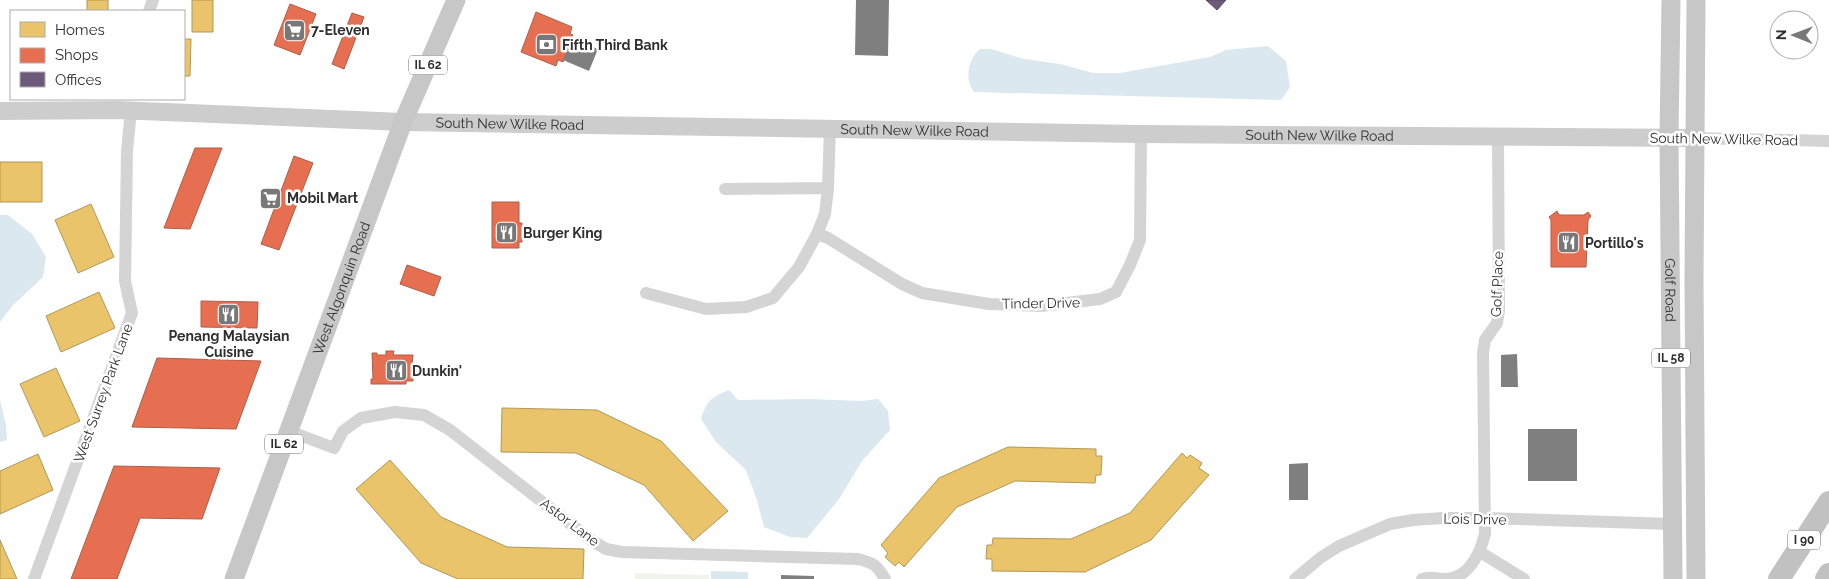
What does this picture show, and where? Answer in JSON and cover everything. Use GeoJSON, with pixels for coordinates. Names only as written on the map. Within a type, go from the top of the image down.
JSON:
{"type":"FeatureCollection","features":[{"type":"Feature","properties":{"kind":"highway","name":"I 90"},"geometry":{"type":"LineString","coordinates":[[1779,579],[1829,502]]}},
{"type":"Feature","properties":{"kind":"highway"},"geometry":{"type":"LineString","coordinates":[[1826,579],[1829,574]]}},
{"type":"Feature","properties":{"kind":"main road","name":"West Algonquin Road"},"geometry":{"type":"LineString","coordinates":[[234,579],[404,122],[456,0]]}},
{"type":"Feature","properties":{"kind":"main road","name":"Golf Road"},"geometry":{"type":"LineString","coordinates":[[1671,0],[1669,138],[1673,579]]}},
{"type":"Feature","properties":{"kind":"main road","name":"Golf Road"},"geometry":{"type":"LineString","coordinates":[[1696,0],[1694,290],[1696,579]]}},
{"type":"Feature","properties":{"kind":"main road","name":"South New Wilke Road"},"geometry":{"type":"LineString","coordinates":[[0,111],[123,106],[404,122],[1141,134],[1695,138]]}},
{"type":"Feature","properties":{"kind":"street","name":"West Surrey Park Lane"},"geometry":{"type":"LineString","coordinates":[[34,579],[132,313],[125,281],[128,151],[123,106]]}},
{"type":"Feature","properties":{"kind":"street"},"geometry":{"type":"LineString","coordinates":[[646,293],[706,309],[746,308],[773,298],[799,267],[818,234],[825,214],[830,128]]}},
{"type":"Feature","properties":{"kind":"street","name":"Tinder Drive"},"geometry":{"type":"LineString","coordinates":[[818,234],[828,238],[902,284],[922,293],[989,304],[1041,306],[1100,300],[1116,292],[1140,240],[1141,134]]}},
{"type":"Feature","properties":{"kind":"street","name":"Golf Place"},"geometry":{"type":"LineString","coordinates":[[1480,552],[1485,534],[1486,518],[1483,353],[1485,340],[1497,323],[1499,310],[1498,137]]}},
{"type":"Feature","properties":{"kind":"street","name":"South New Wilke Road"},"geometry":{"type":"LineString","coordinates":[[1695,138],[1829,141]]}},
{"type":"Feature","properties":{"kind":"street"},"geometry":{"type":"LineString","coordinates":[[725,189],[828,188]]}},
{"type":"Feature","properties":{"kind":"street","name":"Astor Lane"},"geometry":{"type":"LineString","coordinates":[[289,431],[334,448],[343,431],[362,418],[395,412],[424,415],[450,430],[591,540],[606,548],[629,552],[858,559],[871,562],[879,568],[885,579]]}},
{"type":"Feature","properties":{"kind":"street","name":"Lois Drive"},"geometry":{"type":"LineString","coordinates":[[1295,579],[1314,562],[1338,546],[1390,524],[1413,520],[1486,518],[1672,524]]}},
{"type":"Feature","properties":{"kind":"street"},"geometry":{"type":"LineString","coordinates":[[1422,579],[1426,577],[1446,579],[1457,577],[1480,552],[1524,579]]}},
{"type":"Feature","properties":{"kind":"shaded area"},"geometry":{"type":"Polygon","coordinates":[[[1268,46],[1286,61],[1290,87],[1281,100],[974,92],[968,75],[970,64],[980,49],[991,49],[1024,59],[1060,64],[1093,73],[1120,73],[1210,57],[1226,50],[1268,46]]]}},
{"type":"Feature","properties":{"kind":"shaded area"},"geometry":{"type":"Polygon","coordinates":[[[0,215],[8,215],[32,234],[46,257],[43,277],[13,305],[0,322],[0,215]]]}},
{"type":"Feature","properties":{"kind":"shaded area"},"geometry":{"type":"Polygon","coordinates":[[[729,390],[738,400],[807,399],[862,401],[878,399],[888,411],[890,430],[862,461],[839,499],[807,538],[790,537],[764,527],[746,470],[716,442],[701,419],[708,403],[718,395],[729,390]]]}},
{"type":"Feature","properties":{"kind":"shaded area"},"geometry":{"type":"Polygon","coordinates":[[[0,400],[6,425],[7,440],[0,442],[0,400]]]}},
{"type":"Feature","properties":{"kind":"shaded area"},"geometry":{"type":"Polygon","coordinates":[[[711,571],[748,572],[748,579],[711,579],[711,571]]]}},
{"type":"Feature","properties":{"kind":"shaded area"},"geometry":{"type":"Polygon","coordinates":[[[635,573],[709,575],[709,579],[635,579],[635,573]]]}},
{"type":"Feature","properties":{"kind":"building: Homes"},"geometry":{"type":"Polygon","coordinates":[[[87,0],[108,0],[108,10],[87,10],[87,0]]]}},
{"type":"Feature","properties":{"kind":"building: Homes"},"geometry":{"type":"Polygon","coordinates":[[[192,0],[213,0],[213,32],[192,32],[192,0]]]}},
{"type":"Feature","properties":{"kind":"building: Homes"},"geometry":{"type":"Polygon","coordinates":[[[185,39],[191,39],[190,76],[185,76],[185,39]]]}},
{"type":"Feature","properties":{"kind":"building: Homes"},"geometry":{"type":"Polygon","coordinates":[[[0,162],[42,162],[42,202],[0,202],[0,162]]]}},
{"type":"Feature","properties":{"kind":"building: Homes"},"geometry":{"type":"Polygon","coordinates":[[[91,204],[114,257],[78,273],[55,220],[91,204]]]}},
{"type":"Feature","properties":{"kind":"building: Homes"},"geometry":{"type":"Polygon","coordinates":[[[99,292],[115,328],[61,352],[46,316],[99,292]]]}},
{"type":"Feature","properties":{"kind":"building: Homes"},"geometry":{"type":"Polygon","coordinates":[[[56,368],[80,421],[44,437],[20,384],[56,368]]]}},
{"type":"Feature","properties":{"kind":"building: Homes"},"geometry":{"type":"Polygon","coordinates":[[[502,408],[597,410],[661,441],[728,511],[693,541],[644,485],[576,453],[501,452],[502,408]]]}},
{"type":"Feature","properties":{"kind":"building: Homes"},"geometry":{"type":"Polygon","coordinates":[[[1008,447],[1096,449],[1096,456],[1102,456],[1101,475],[1096,475],[1095,483],[1015,481],[957,507],[904,567],[899,562],[895,566],[885,557],[888,553],[881,545],[939,478],[1008,447]]]}},
{"type":"Feature","properties":{"kind":"building: Homes"},"geometry":{"type":"Polygon","coordinates":[[[1182,453],[1187,458],[1190,455],[1202,463],[1199,468],[1209,475],[1151,540],[1085,572],[992,571],[992,559],[986,559],[987,545],[992,545],[993,538],[1071,539],[1130,513],[1182,453]]]}},
{"type":"Feature","properties":{"kind":"building: Homes"},"geometry":{"type":"Polygon","coordinates":[[[38,454],[53,490],[0,514],[0,471],[38,454]]]}},
{"type":"Feature","properties":{"kind":"building: Homes"},"geometry":{"type":"Polygon","coordinates":[[[390,460],[441,517],[507,547],[584,549],[583,579],[458,579],[421,563],[356,489],[390,460]]]}},
{"type":"Feature","properties":{"kind":"building: Homes"},"geometry":{"type":"Polygon","coordinates":[[[0,540],[17,579],[0,579],[0,540]]]}},
{"type":"Feature","properties":{"kind":"building: Shops","name":"7-Eleven"},"geometry":{"type":"Polygon","coordinates":[[[290,4],[316,14],[300,55],[274,45],[290,4]]]}},
{"type":"Feature","properties":{"kind":"building: Shops","name":"Fifth Third Bank"},"geometry":{"type":"Polygon","coordinates":[[[536,12],[572,27],[570,34],[573,35],[563,62],[558,60],[556,66],[521,52],[536,12]]]}},
{"type":"Feature","properties":{"kind":"building: Shops"},"geometry":{"type":"Polygon","coordinates":[[[352,13],[364,17],[344,69],[332,64],[352,13]]]}},
{"type":"Feature","properties":{"kind":"building: Shops"},"geometry":{"type":"Polygon","coordinates":[[[195,148],[222,148],[190,229],[164,228],[195,148]]]}},
{"type":"Feature","properties":{"kind":"building: Shops"},"geometry":{"type":"Polygon","coordinates":[[[294,156],[313,163],[279,250],[261,244],[294,156]]]}},
{"type":"Feature","properties":{"kind":"building: Shops","name":"Mobil Mart"},"geometry":{"type":"Polygon","coordinates":[[[268,188],[280,193],[275,207],[262,203],[268,188]]]}},
{"type":"Feature","properties":{"kind":"building: Shops","name":"Burger King"},"geometry":{"type":"Polygon","coordinates":[[[492,202],[519,202],[519,223],[522,223],[522,242],[519,242],[519,248],[492,248],[492,202]]]}},
{"type":"Feature","properties":{"kind":"building: Shops","name":"Portillo's"},"geometry":{"type":"Polygon","coordinates":[[[1557,211],[1559,215],[1584,215],[1588,212],[1591,216],[1588,220],[1586,267],[1551,267],[1551,220],[1549,217],[1557,211]]]}},
{"type":"Feature","properties":{"kind":"building: Shops"},"geometry":{"type":"Polygon","coordinates":[[[407,265],[441,277],[434,296],[400,284],[407,265]]]}},
{"type":"Feature","properties":{"kind":"building: Shops","name":"Penang Malaysian Cuisine"},"geometry":{"type":"Polygon","coordinates":[[[201,301],[258,302],[257,328],[201,327],[201,301]]]}},
{"type":"Feature","properties":{"kind":"building: Shops","name":"Dunkin'"},"geometry":{"type":"Polygon","coordinates":[[[386,351],[394,351],[393,355],[413,355],[412,366],[420,366],[420,375],[413,375],[413,381],[406,381],[406,384],[371,384],[371,379],[373,379],[372,353],[386,355],[386,351]]]}},
{"type":"Feature","properties":{"kind":"building: Shops"},"geometry":{"type":"Polygon","coordinates":[[[157,358],[261,361],[236,429],[132,427],[157,358]]]}},
{"type":"Feature","properties":{"kind":"building: Shops"},"geometry":{"type":"Polygon","coordinates":[[[114,466],[220,468],[202,519],[140,518],[117,579],[71,579],[114,466]]]}},
{"type":"Feature","properties":{"kind":"building: Offices"},"geometry":{"type":"Polygon","coordinates":[[[1206,0],[1226,0],[1217,10],[1206,0]]]}},
{"type":"Feature","properties":{"kind":"building: Other"},"geometry":{"type":"Polygon","coordinates":[[[856,0],[889,0],[888,56],[855,55],[856,0]]]}},
{"type":"Feature","properties":{"kind":"building: Other"},"geometry":{"type":"Polygon","coordinates":[[[572,38],[598,49],[589,71],[563,60],[572,38]]]}},
{"type":"Feature","properties":{"kind":"building: Other"},"geometry":{"type":"Polygon","coordinates":[[[1517,354],[1518,387],[1501,387],[1501,355],[1517,354]]]}},
{"type":"Feature","properties":{"kind":"building: Other"},"geometry":{"type":"Polygon","coordinates":[[[1528,429],[1577,429],[1577,481],[1528,481],[1528,429]]]}},
{"type":"Feature","properties":{"kind":"building: Other"},"geometry":{"type":"Polygon","coordinates":[[[1308,463],[1308,500],[1289,500],[1289,464],[1308,463]]]}},
{"type":"Feature","properties":{"kind":"building: Other"},"geometry":{"type":"Polygon","coordinates":[[[781,575],[814,576],[814,579],[781,579],[781,575]]]}},
{"type":"Feature","properties":{"kind":"place","name":"7-Eleven"},"geometry":{"type":"Point","coordinates":[295,30]}},
{"type":"Feature","properties":{"kind":"place","name":"Fifth Third Bank"},"geometry":{"type":"Point","coordinates":[546,45]}},
{"type":"Feature","properties":{"kind":"place","name":"Mobil Mart"},"geometry":{"type":"Point","coordinates":[271,198]}},
{"type":"Feature","properties":{"kind":"place","name":"Burger King"},"geometry":{"type":"Point","coordinates":[507,233]}},
{"type":"Feature","properties":{"kind":"place","name":"Portillo's"},"geometry":{"type":"Point","coordinates":[1569,243]}},
{"type":"Feature","properties":{"kind":"place","name":"Penang Malaysian Cuisine"},"geometry":{"type":"Point","coordinates":[229,314]}},
{"type":"Feature","properties":{"kind":"place","name":"Dunkin'"},"geometry":{"type":"Point","coordinates":[396,371]}}]}
